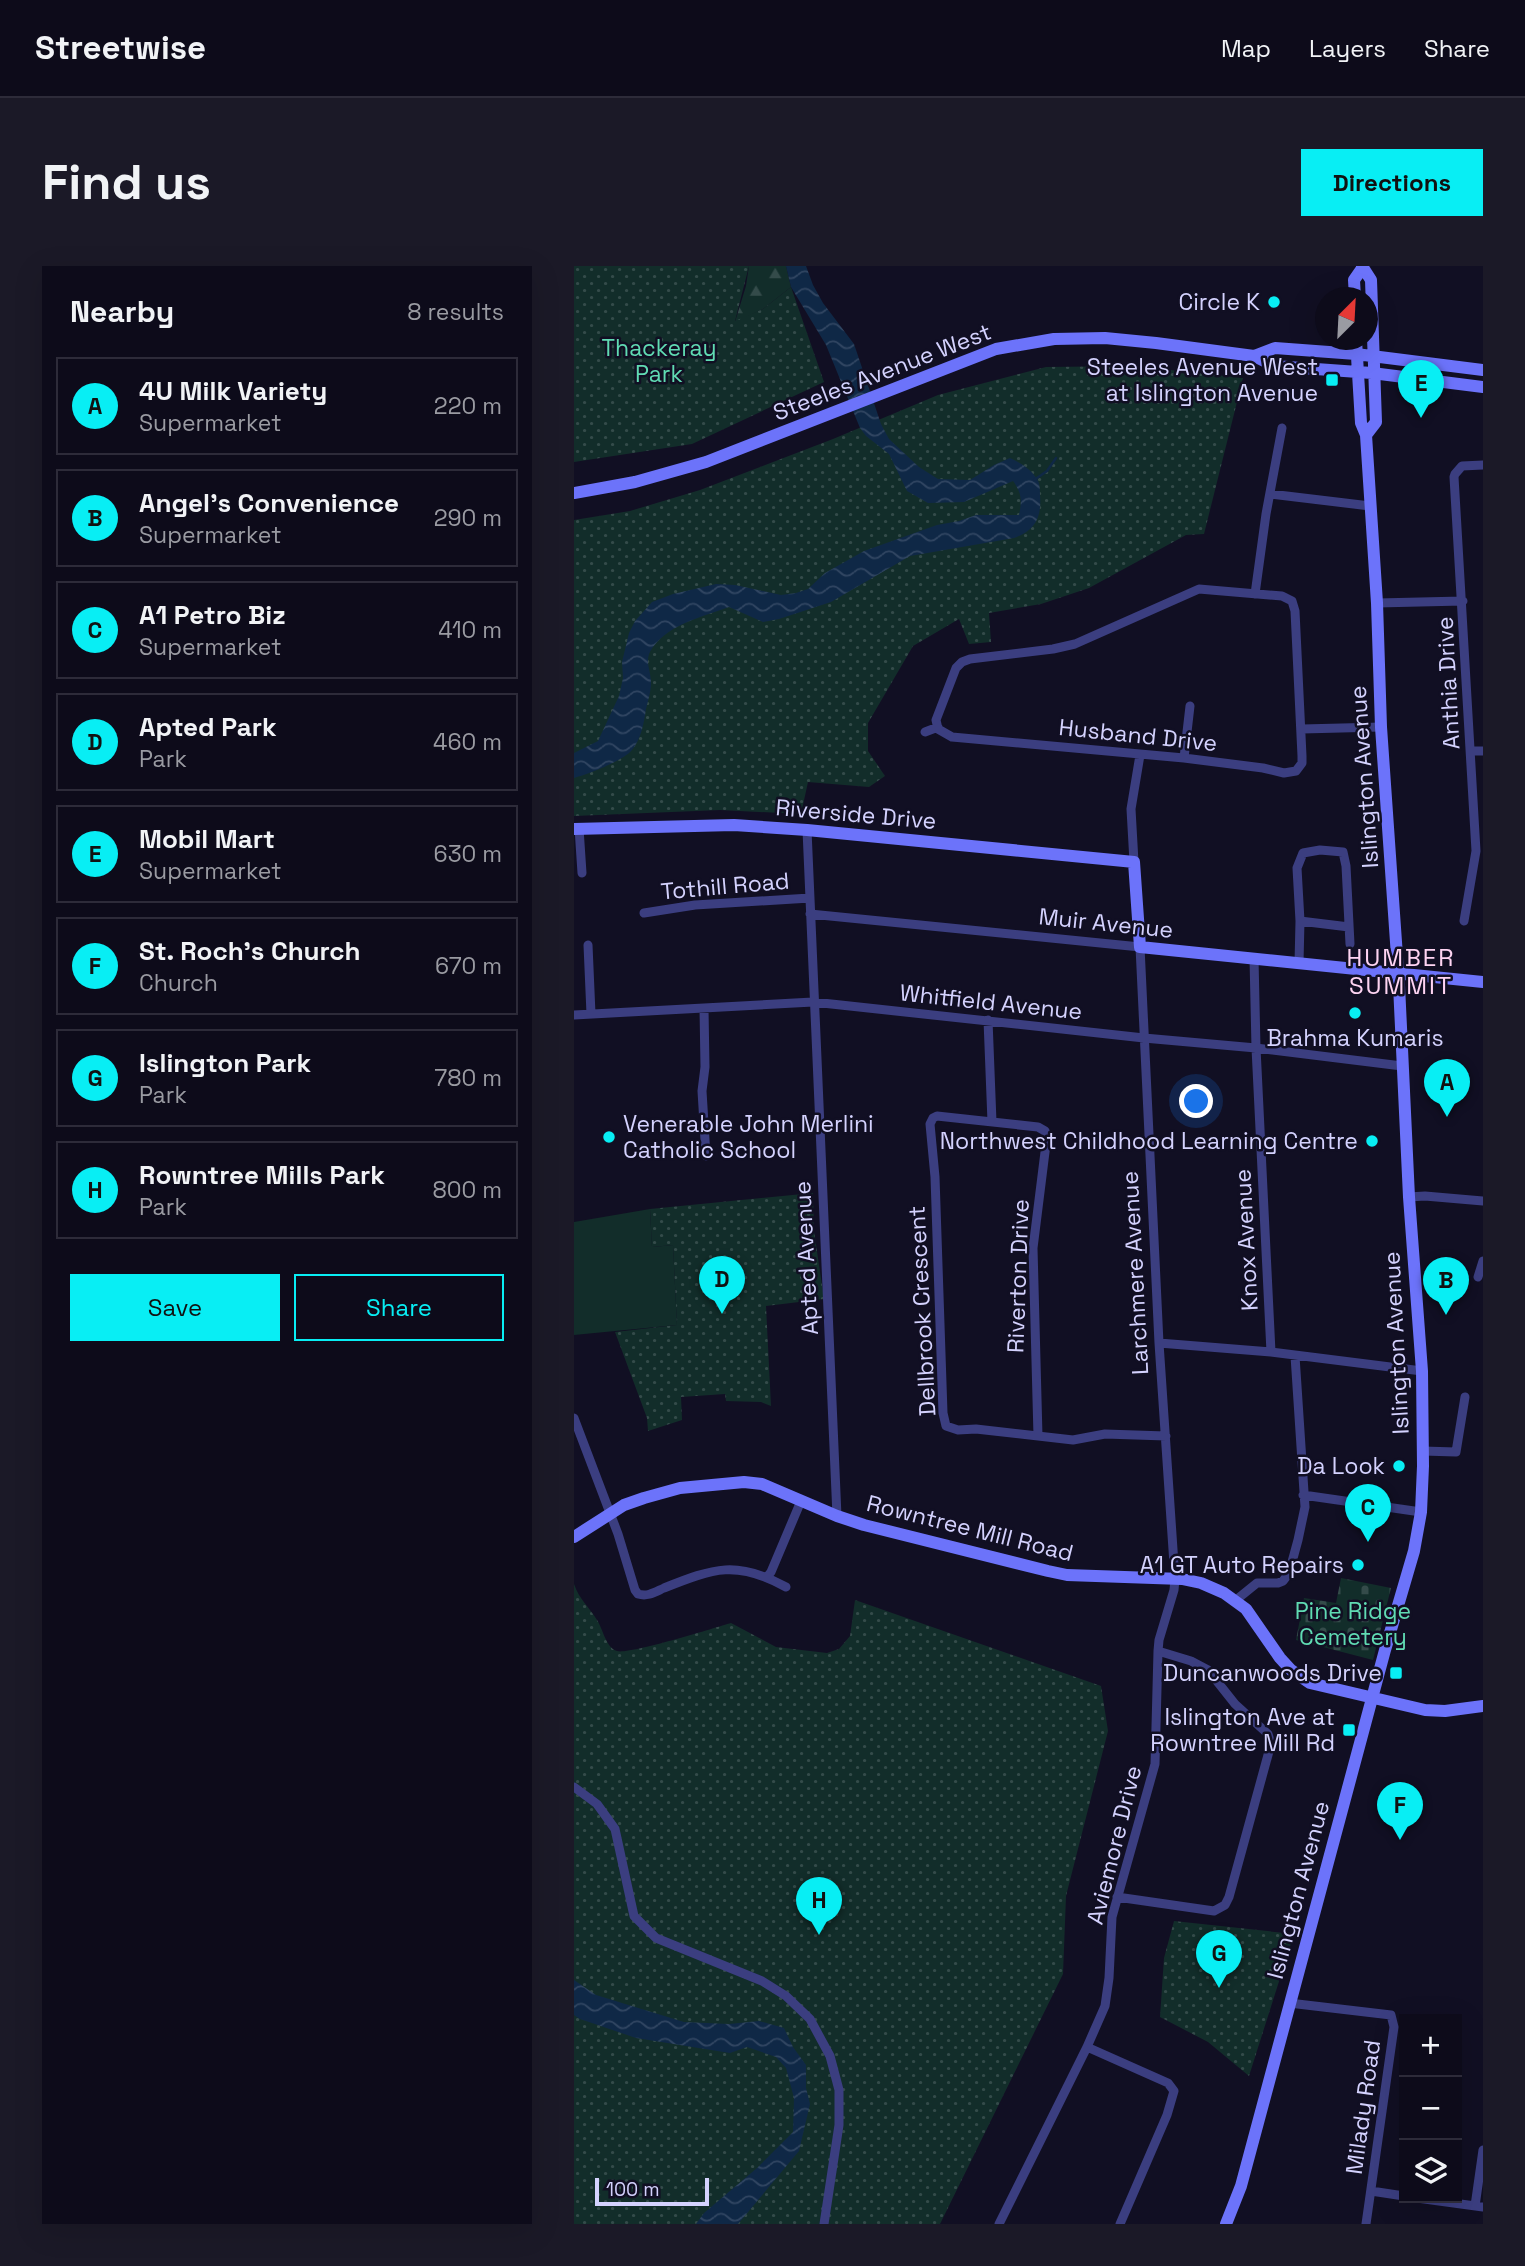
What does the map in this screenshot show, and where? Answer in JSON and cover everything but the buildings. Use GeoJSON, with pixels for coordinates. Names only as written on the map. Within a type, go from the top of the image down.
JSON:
{"type":"FeatureCollection","features":[{"type":"Feature","properties":{"kind":"main road","name":"Islington Avenue"},"geometry":{"type":"LineString","coordinates":[[1354,287],[1354,280],[1363,267],[1371,280],[1372,373],[1376,422],[1366,435]]}},
{"type":"Feature","properties":{"kind":"main road","name":"Steeles Avenue West"},"geometry":{"type":"LineString","coordinates":[[574,493],[635,482],[675,471],[996,349],[1054,340],[1130,340],[1254,356],[1274,366],[1372,373],[1483,387]]}},
{"type":"Feature","properties":{"kind":"main road","name":"Steeles Avenue West"},"geometry":{"type":"LineString","coordinates":[[1254,356],[1275,348],[1356,354],[1483,370]]}},
{"type":"Feature","properties":{"kind":"main road","name":"Islington Avenue"},"geometry":{"type":"LineString","coordinates":[[1226,2224],[1241,2186],[1414,1551],[1421,1512],[1422,1371],[1409,1197],[1399,972],[1381,727],[1377,603],[1366,435],[1361,423],[1356,350]]}},
{"type":"Feature","properties":{"kind":"main road","name":"Riverside Drive"},"geometry":{"type":"LineString","coordinates":[[577,828],[734,825],[1134,862]]}},
{"type":"Feature","properties":{"kind":"main road","name":"Larchmere Avenue"},"geometry":{"type":"LineString","coordinates":[[1134,862],[1140,947]]}},
{"type":"Feature","properties":{"kind":"main road","name":"Muir Avenue"},"geometry":{"type":"LineString","coordinates":[[1140,947],[1483,982]]}},
{"type":"Feature","properties":{"kind":"main road","name":"Rowntree Mill Road"},"geometry":{"type":"LineString","coordinates":[[574,1537],[624,1505],[666,1491],[731,1482],[762,1485],[837,1517],[1057,1573],[1175,1579],[1200,1583],[1236,1600],[1256,1620],[1280,1658],[1301,1678],[1310,1683],[1372,1698]]}},
{"type":"Feature","properties":{"kind":"main road"},"geometry":{"type":"LineString","coordinates":[[1372,1698],[1435,1711],[1483,1706]]}},
{"type":"Feature","properties":{"kind":"street"},"geometry":{"type":"LineString","coordinates":[[1255,594],[1282,428]]}},
{"type":"Feature","properties":{"kind":"street","name":"Anthia Drive"},"geometry":{"type":"LineString","coordinates":[[1464,921],[1476,851],[1455,474],[1462,466],[1483,465]]}},
{"type":"Feature","properties":{"kind":"street"},"geometry":{"type":"LineString","coordinates":[[1270,494],[1370,506]]}},
{"type":"Feature","properties":{"kind":"street"},"geometry":{"type":"LineString","coordinates":[[926,732],[937,726],[936,720],[956,668],[966,660],[1075,644],[1194,590],[1215,589],[1287,597],[1294,606],[1301,729],[1381,727]]}},
{"type":"Feature","properties":{"kind":"street"},"geometry":{"type":"LineString","coordinates":[[1377,603],[1463,601]]}},
{"type":"Feature","properties":{"kind":"street"},"geometry":{"type":"LineString","coordinates":[[1184,758],[1190,706]]}},
{"type":"Feature","properties":{"kind":"street","name":"Husband Drive"},"geometry":{"type":"LineString","coordinates":[[937,726],[952,737],[1184,758],[1291,773],[1302,764],[1301,729]]}},
{"type":"Feature","properties":{"kind":"street"},"geometry":{"type":"LineString","coordinates":[[1471,751],[1483,751]]}},
{"type":"Feature","properties":{"kind":"street","name":"Larchmere Avenue"},"geometry":{"type":"LineString","coordinates":[[1134,862],[1131,809],[1140,755]]}},
{"type":"Feature","properties":{"kind":"street"},"geometry":{"type":"LineString","coordinates":[[577,828],[582,873]]}},
{"type":"Feature","properties":{"kind":"street","name":"Apted Avenue"},"geometry":{"type":"LineString","coordinates":[[807,830],[837,1517]]}},
{"type":"Feature","properties":{"kind":"street"},"geometry":{"type":"LineString","coordinates":[[1299,963],[1297,868],[1303,853],[1320,850],[1343,852],[1350,944]]}},
{"type":"Feature","properties":{"kind":"street","name":"Tothill Road"},"geometry":{"type":"LineString","coordinates":[[644,913],[706,904],[810,898]]}},
{"type":"Feature","properties":{"kind":"street","name":"Muir Avenue"},"geometry":{"type":"LineString","coordinates":[[810,914],[1140,947]]}},
{"type":"Feature","properties":{"kind":"street"},"geometry":{"type":"LineString","coordinates":[[1300,921],[1349,927]]}},
{"type":"Feature","properties":{"kind":"street"},"geometry":{"type":"LineString","coordinates":[[588,945],[591,1014]]}},
{"type":"Feature","properties":{"kind":"street","name":"Larchmere Avenue"},"geometry":{"type":"LineString","coordinates":[[1140,947],[1159,1343],[1175,1579]]}},
{"type":"Feature","properties":{"kind":"street","name":"Knox Avenue"},"geometry":{"type":"LineString","coordinates":[[1254,958],[1271,1352]]}},
{"type":"Feature","properties":{"kind":"street","name":"Whitfield Avenue"},"geometry":{"type":"LineString","coordinates":[[574,1015],[813,1002],[1256,1048],[1402,1066]]}},
{"type":"Feature","properties":{"kind":"street"},"geometry":{"type":"LineString","coordinates":[[704,1008],[705,1067],[702,1091],[706,1156]]}},
{"type":"Feature","properties":{"kind":"street"},"geometry":{"type":"LineString","coordinates":[[988,1020],[992,1122]]}},
{"type":"Feature","properties":{"kind":"street","name":"Dellbrook Crescent"},"geometry":{"type":"LineString","coordinates":[[992,1122],[940,1116],[933,1118],[930,1124],[935,1177],[946,1426],[951,1429],[976,1429],[1073,1440],[1105,1434],[1166,1436]]}},
{"type":"Feature","properties":{"kind":"street","name":"Riverton Drive"},"geometry":{"type":"LineString","coordinates":[[992,1122],[1038,1127],[1045,1131],[1047,1136],[1033,1248],[1038,1436]]}},
{"type":"Feature","properties":{"kind":"street"},"geometry":{"type":"LineString","coordinates":[[1409,1197],[1483,1201]]}},
{"type":"Feature","properties":{"kind":"street"},"geometry":{"type":"LineString","coordinates":[[1478,1277],[1483,1261]]}},
{"type":"Feature","properties":{"kind":"street"},"geometry":{"type":"LineString","coordinates":[[1159,1343],[1271,1352],[1422,1371]]}},
{"type":"Feature","properties":{"kind":"street"},"geometry":{"type":"LineString","coordinates":[[1236,1600],[1257,1583],[1278,1583],[1286,1578],[1303,1521],[1305,1507],[1295,1356]]}},
{"type":"Feature","properties":{"kind":"street"},"geometry":{"type":"LineString","coordinates":[[1423,1451],[1456,1452],[1465,1397]]}},
{"type":"Feature","properties":{"kind":"street"},"geometry":{"type":"LineString","coordinates":[[574,1418],[638,1594],[648,1596],[719,1569],[738,1569],[767,1577],[786,1587]]}},
{"type":"Feature","properties":{"kind":"street"},"geometry":{"type":"LineString","coordinates":[[1303,1495],[1421,1512]]}},
{"type":"Feature","properties":{"kind":"street"},"geometry":{"type":"LineString","coordinates":[[767,1577],[801,1501]]}},
{"type":"Feature","properties":{"kind":"street","name":"Aviemore Drive"},"geometry":{"type":"LineString","coordinates":[[999,2224],[1101,2018],[1108,1991],[1110,1933],[1117,1897],[1154,1764],[1158,1651],[1175,1579]]}},
{"type":"Feature","properties":{"kind":"street"},"geometry":{"type":"LineString","coordinates":[[1117,1897],[1214,1911],[1225,1905],[1271,1744],[1268,1734],[1235,1704],[1208,1670],[1191,1661],[1158,1651]]}},
{"type":"Feature","properties":{"kind":"street"},"geometry":{"type":"LineString","coordinates":[[574,1787],[597,1804],[615,1829],[634,1916],[656,1938],[762,1981],[786,1996],[810,2019],[830,2056],[839,2090],[839,2126],[824,2224]]}},
{"type":"Feature","properties":{"kind":"street","name":"Milady Road"},"geometry":{"type":"LineString","coordinates":[[1289,2003],[1391,2014],[1393,2018],[1394,2027],[1366,2224]]}},
{"type":"Feature","properties":{"kind":"street"},"geometry":{"type":"LineString","coordinates":[[1087,2047],[1168,2083],[1174,2091],[1167,2115],[1120,2224]]}},
{"type":"Feature","properties":{"kind":"street"},"geometry":{"type":"LineString","coordinates":[[1456,2203],[1479,2206],[1483,2150]]}},
{"type":"Feature","properties":{"kind":"street"},"geometry":{"type":"LineString","coordinates":[[1371,2191],[1399,2195]]}},
{"type":"Feature","properties":{"kind":"green space","name":"Thackeray Park"},"geometry":{"type":"Polygon","coordinates":[[[574,266],[749,266],[735,321],[763,309],[791,287],[824,382],[692,444],[574,462],[574,266]]]}},
{"type":"Feature","properties":{"kind":"green space"},"geometry":{"type":"Polygon","coordinates":[[[749,266],[786,266],[791,287],[763,309],[735,322],[746,286],[749,266]]]}},
{"type":"Feature","properties":{"kind":"green space"},"geometry":{"type":"Polygon","coordinates":[[[1134,366],[1243,378],[1204,534],[1186,535],[1089,588],[1041,604],[989,613],[991,642],[969,644],[959,619],[913,646],[868,723],[868,751],[885,776],[869,787],[808,782],[801,814],[720,810],[574,816],[574,520],[630,511],[700,490],[938,395],[1046,367],[1134,366]]]}},
{"type":"Feature","properties":{"kind":"green space"},"geometry":{"type":"Polygon","coordinates":[[[813,1193],[814,1231],[824,1299],[766,1306],[771,1406],[761,1402],[726,1401],[725,1394],[681,1397],[682,1420],[648,1431],[647,1418],[615,1332],[677,1325],[673,1245],[652,1247],[650,1209],[813,1193]]]}},
{"type":"Feature","properties":{"kind":"green space"},"geometry":{"type":"Polygon","coordinates":[[[650,1209],[652,1247],[673,1245],[677,1325],[574,1335],[574,1222],[650,1209]]]}},
{"type":"Feature","properties":{"kind":"green space","name":"Pine Ridge Cemetery"},"geometry":{"type":"Polygon","coordinates":[[[1341,1578],[1391,1588],[1373,1660],[1296,1640],[1304,1598],[1336,1603],[1341,1578]]]}},
{"type":"Feature","properties":{"kind":"green space"},"geometry":{"type":"Polygon","coordinates":[[[574,1584],[581,1599],[597,1620],[607,1642],[617,1651],[653,1645],[731,1623],[776,1647],[827,1653],[839,1649],[850,1636],[855,1600],[1101,1686],[1108,1731],[1066,1896],[1063,1974],[940,2224],[574,2224],[574,1584]]]}},
{"type":"Feature","properties":{"kind":"green space"},"geometry":{"type":"Polygon","coordinates":[[[1174,1921],[1294,1934],[1249,2076],[1208,2042],[1160,2017],[1164,1958],[1174,1921]]]}},
{"type":"Feature","properties":{"kind":"water"},"geometry":{"type":"Polygon","coordinates":[[[786,266],[806,266],[823,303],[854,344],[881,424],[889,439],[919,467],[938,479],[970,480],[1010,458],[1022,464],[1035,475],[1040,487],[1040,510],[1036,522],[1014,538],[910,556],[831,602],[779,619],[763,622],[729,607],[678,626],[660,639],[650,652],[650,689],[642,731],[635,746],[613,763],[574,778],[574,753],[598,741],[619,696],[623,678],[622,662],[629,633],[635,621],[652,602],[716,584],[735,585],[781,595],[796,593],[808,589],[825,573],[864,551],[937,525],[976,515],[1019,515],[1020,497],[1013,481],[964,502],[928,503],[907,491],[889,454],[860,428],[826,345],[791,287],[786,266]]]}},
{"type":"Feature","properties":{"kind":"water"},"geometry":{"type":"Polygon","coordinates":[[[574,1980],[596,1995],[684,2022],[729,2024],[759,2021],[784,2028],[806,2065],[806,2088],[810,2104],[799,2151],[738,2224],[696,2224],[704,2213],[757,2168],[793,2132],[794,2098],[786,2068],[776,2057],[747,2047],[730,2053],[636,2038],[580,2019],[574,2015],[574,1980]]]}},
{"type":"Feature","properties":{"kind":"waterway"},"geometry":{"type":"LineString","coordinates":[[1034,480],[1047,471],[1056,458]]}},
{"type":"Feature","properties":{"kind":"place","name":"Circle K"},"geometry":{"type":"Point","coordinates":[1274,302]}},
{"type":"Feature","properties":{"kind":"place","name":"Steeles Avenue West at Islington Avenue"},"geometry":{"type":"Point","coordinates":[1332,380]}},
{"type":"Feature","properties":{"kind":"place","name":"Mobil Mart"},"geometry":{"type":"Point","coordinates":[1421,418]}},
{"type":"Feature","properties":{"kind":"place","name":"Brahma Kumaris"},"geometry":{"type":"Point","coordinates":[1355,1013]}},
{"type":"Feature","properties":{"kind":"place","name":"4U Milk Variety"},"geometry":{"type":"Point","coordinates":[1447,1117]}},
{"type":"Feature","properties":{"kind":"place","name":"Venerable John Merlini Catholic School"},"geometry":{"type":"Point","coordinates":[609,1137]}},
{"type":"Feature","properties":{"kind":"place","name":"Northwest Childhood Learning Centre"},"geometry":{"type":"Point","coordinates":[1372,1141]}},
{"type":"Feature","properties":{"kind":"place","name":"Apted Park"},"geometry":{"type":"Point","coordinates":[722,1314]}},
{"type":"Feature","properties":{"kind":"place","name":"Angel's Convenience"},"geometry":{"type":"Point","coordinates":[1446,1315]}},
{"type":"Feature","properties":{"kind":"place","name":"Da Look"},"geometry":{"type":"Point","coordinates":[1399,1466]}},
{"type":"Feature","properties":{"kind":"place","name":"A1 Petro Biz"},"geometry":{"type":"Point","coordinates":[1368,1542]}},
{"type":"Feature","properties":{"kind":"place","name":"A1 GT Auto Repairs"},"geometry":{"type":"Point","coordinates":[1358,1565]}},
{"type":"Feature","properties":{"kind":"place","name":"Duncanwoods Drive"},"geometry":{"type":"Point","coordinates":[1396,1673]}},
{"type":"Feature","properties":{"kind":"place","name":"Islington Ave at Rowntree Mill Rd"},"geometry":{"type":"Point","coordinates":[1349,1730]}},
{"type":"Feature","properties":{"kind":"place","name":"St. Roch's Church"},"geometry":{"type":"Point","coordinates":[1400,1840]}},
{"type":"Feature","properties":{"kind":"place","name":"Rowntree Mills Park"},"geometry":{"type":"Point","coordinates":[819,1935]}},
{"type":"Feature","properties":{"kind":"place","name":"Islington Park"},"geometry":{"type":"Point","coordinates":[1219,1988]}},
{"type":"Feature","properties":{"kind":"district","name":"HUMBER SUMMIT"},"geometry":{"type":"Point","coordinates":[1401,971]}}]}
